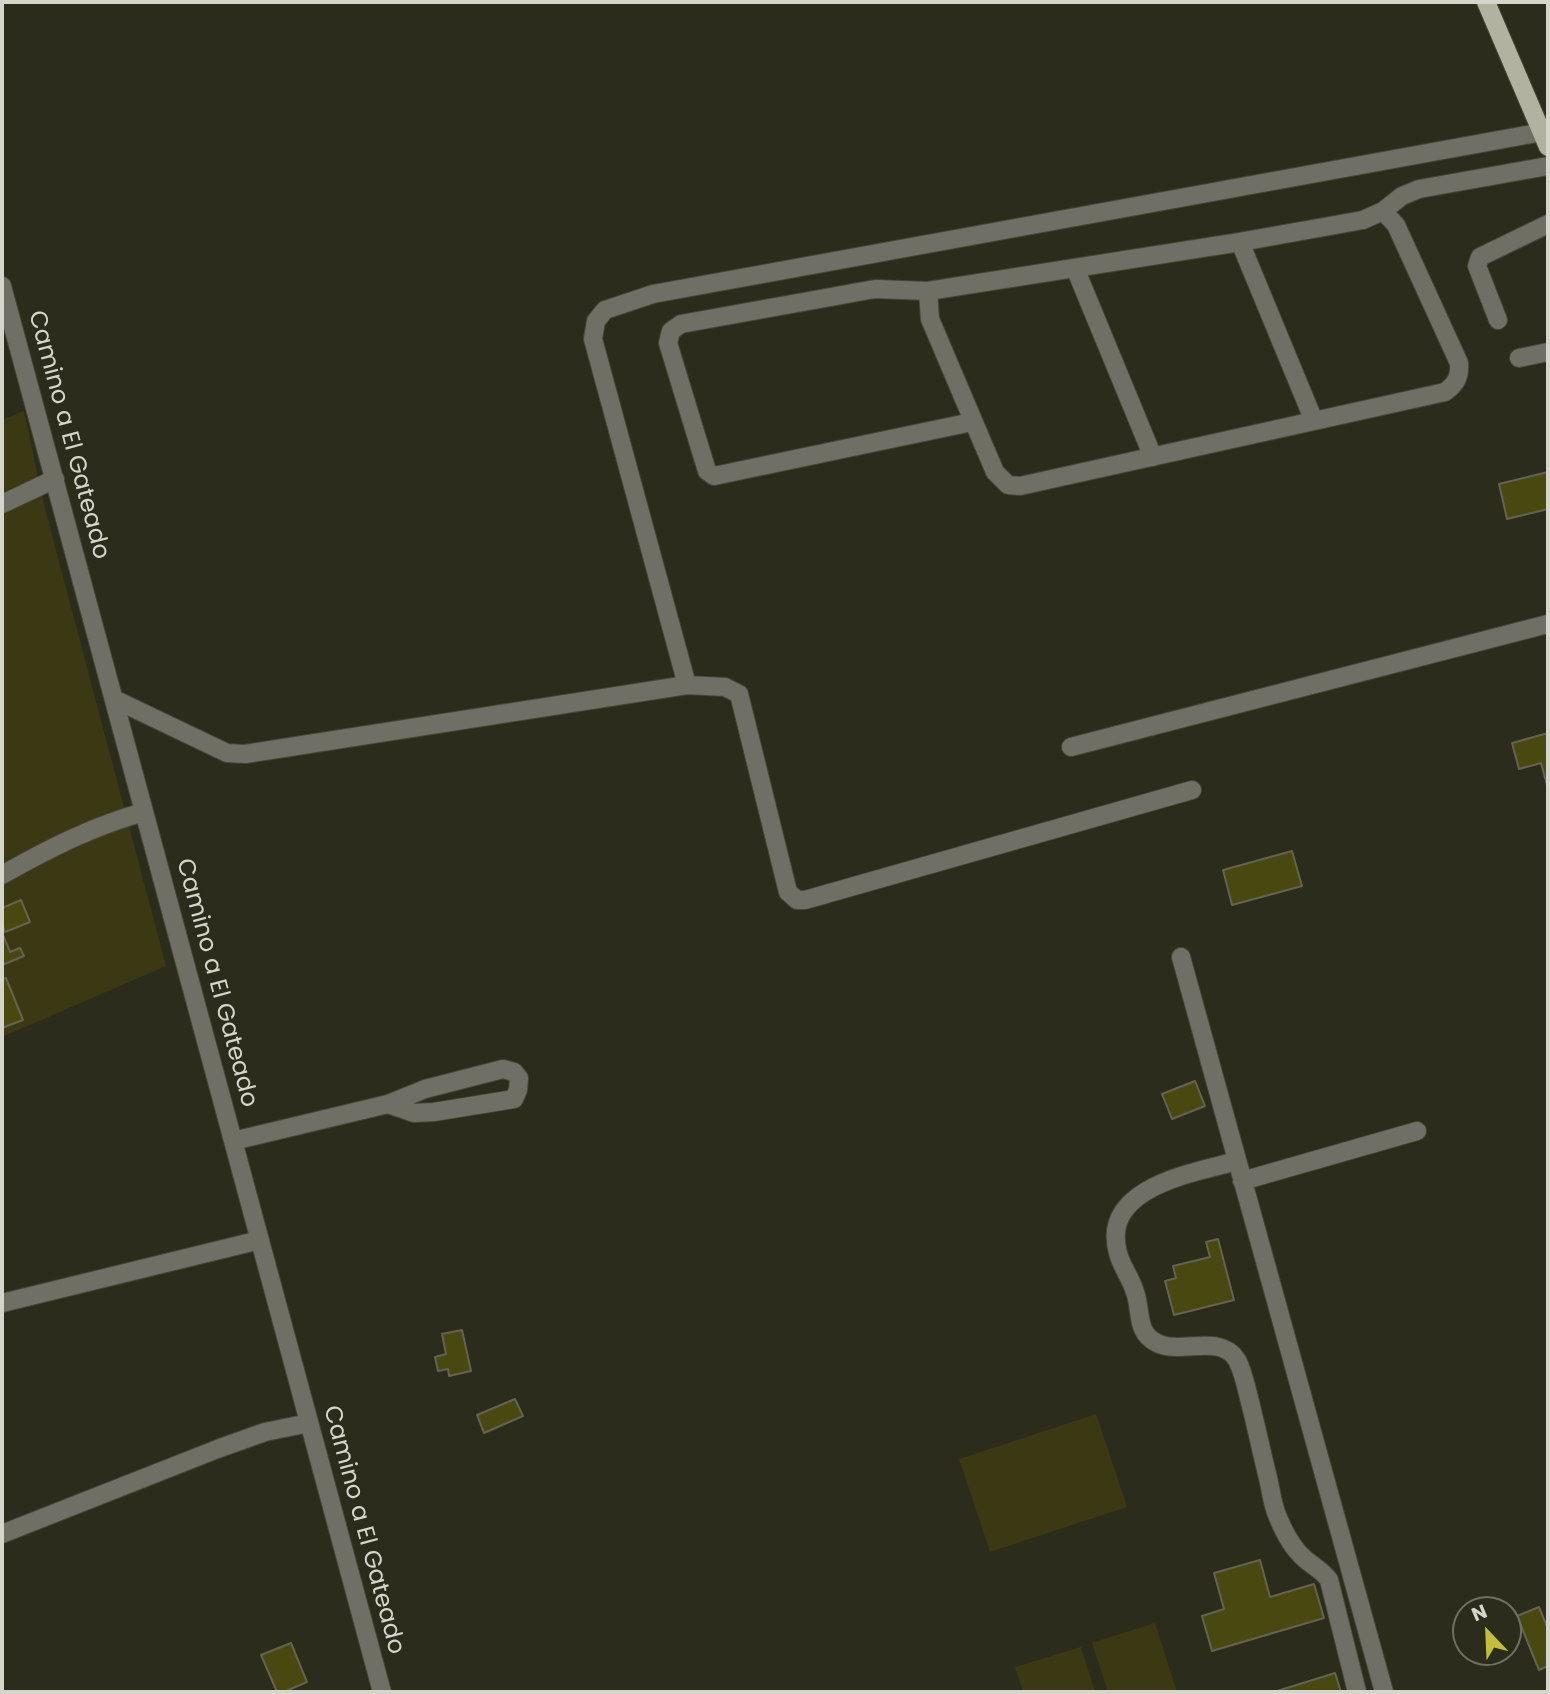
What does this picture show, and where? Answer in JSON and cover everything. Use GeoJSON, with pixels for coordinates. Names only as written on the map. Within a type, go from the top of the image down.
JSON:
{"type":"FeatureCollection","features":[{"type":"Feature","properties":{"kind":"main road"},"geometry":{"type":"LineString","coordinates":[[1486,2],[1546,137]]}},
{"type":"Feature","properties":{"kind":"street"},"geometry":{"type":"LineString","coordinates":[[687,685],[593,339],[596,321],[605,310],[653,293],[1546,137]]}},
{"type":"Feature","properties":{"kind":"street"},"geometry":{"type":"LineString","coordinates":[[972,422],[714,476],[707,471],[668,343],[671,331],[681,324],[875,289],[928,291],[1363,220],[1383,211],[1402,196],[1419,189],[1548,166]]}},
{"type":"Feature","properties":{"kind":"street"},"geometry":{"type":"LineString","coordinates":[[928,291],[930,319],[995,472],[1008,485],[1020,486],[1445,392],[1454,385],[1460,374],[1460,363],[1396,225],[1383,211]]}},
{"type":"Feature","properties":{"kind":"street"},"geometry":{"type":"LineString","coordinates":[[1498,320],[1477,266],[1480,257],[1548,224]]}},
{"type":"Feature","properties":{"kind":"street"},"geometry":{"type":"LineString","coordinates":[[1240,242],[1314,421]]}},
{"type":"Feature","properties":{"kind":"street"},"geometry":{"type":"LineString","coordinates":[[1075,268],[1153,457]]}},
{"type":"Feature","properties":{"kind":"street","name":"Camino a El Gateado"},"geometry":{"type":"LineString","coordinates":[[2,286],[382,1692]]}},
{"type":"Feature","properties":{"kind":"street"},"geometry":{"type":"LineString","coordinates":[[1518,358],[1548,352]]}},
{"type":"Feature","properties":{"kind":"street"},"geometry":{"type":"LineString","coordinates":[[2,504],[55,479]]}},
{"type":"Feature","properties":{"kind":"street"},"geometry":{"type":"LineString","coordinates":[[1071,747],[1548,624]]}},
{"type":"Feature","properties":{"kind":"street"},"geometry":{"type":"LineString","coordinates":[[114,699],[227,753],[245,754],[687,685],[725,687],[739,694],[788,892],[797,900],[805,901],[1192,790]]}},
{"type":"Feature","properties":{"kind":"street"},"geometry":{"type":"LineString","coordinates":[[2,875],[59,843],[111,821],[144,812]]}},
{"type":"Feature","properties":{"kind":"street"},"geometry":{"type":"LineString","coordinates":[[1181,957],[1384,1692]]}},
{"type":"Feature","properties":{"kind":"street"},"geometry":{"type":"LineString","coordinates":[[233,1141],[388,1104],[425,1089],[503,1069],[514,1072],[519,1078],[514,1099],[433,1112],[414,1112],[388,1104]]}},
{"type":"Feature","properties":{"kind":"street"},"geometry":{"type":"LineString","coordinates":[[1242,1181],[1417,1131]]}},
{"type":"Feature","properties":{"kind":"street"},"geometry":{"type":"LineString","coordinates":[[1237,1161],[1170,1179],[1138,1194],[1123,1213],[1116,1232],[1118,1253],[1136,1294],[1138,1319],[1144,1333],[1157,1343],[1178,1347],[1215,1346],[1227,1350],[1236,1359],[1247,1388],[1276,1514],[1293,1546],[1329,1580],[1357,1692]]}},
{"type":"Feature","properties":{"kind":"street"},"geometry":{"type":"LineString","coordinates":[[2,1303],[260,1240]]}},
{"type":"Feature","properties":{"kind":"street"},"geometry":{"type":"LineString","coordinates":[[2,1534],[220,1448],[265,1432],[309,1423]]}},
{"type":"Feature","properties":{"kind":"street"},"geometry":{"type":"LineString","coordinates":[[1321,1570],[1347,1560]]}},
{"type":"Feature","properties":{"kind":"shaded area"},"geometry":{"type":"Polygon","coordinates":[[[24,411],[44,505],[166,966],[2,1037],[2,420],[24,411]]]}},
{"type":"Feature","properties":{"kind":"shaded area"},"geometry":{"type":"Polygon","coordinates":[[[1096,1414],[1127,1507],[990,1552],[959,1459],[1096,1414]]]}},
{"type":"Feature","properties":{"kind":"shaded area"},"geometry":{"type":"Polygon","coordinates":[[[1155,1623],[1177,1692],[1108,1692],[1092,1643],[1155,1623]]]}},
{"type":"Feature","properties":{"kind":"shaded area"},"geometry":{"type":"Polygon","coordinates":[[[1081,1647],[1095,1692],[1023,1692],[1015,1667],[1081,1647]]]}},
{"type":"Feature","properties":{"kind":"building"},"geometry":{"type":"Polygon","coordinates":[[[1548,472],[1548,509],[1507,519],[1499,484],[1548,472]]]}},
{"type":"Feature","properties":{"kind":"building"},"geometry":{"type":"Polygon","coordinates":[[[1548,733],[1548,789],[1541,763],[1519,769],[1512,743],[1548,733]]]}},
{"type":"Feature","properties":{"kind":"building"},"geometry":{"type":"Polygon","coordinates":[[[1292,851],[1302,886],[1232,905],[1223,870],[1292,851]]]}},
{"type":"Feature","properties":{"kind":"building"},"geometry":{"type":"Polygon","coordinates":[[[21,900],[30,922],[5,932],[2,908],[21,900]]]}},
{"type":"Feature","properties":{"kind":"building"},"geometry":{"type":"Polygon","coordinates":[[[4,937],[10,952],[20,948],[24,956],[2,965],[2,938],[4,937]]]}},
{"type":"Feature","properties":{"kind":"building"},"geometry":{"type":"Polygon","coordinates":[[[6,978],[23,1020],[2,1028],[2,979],[6,978]]]}},
{"type":"Feature","properties":{"kind":"building"},"geometry":{"type":"Polygon","coordinates":[[[1195,1081],[1205,1106],[1172,1119],[1162,1094],[1195,1081]]]}},
{"type":"Feature","properties":{"kind":"building"},"geometry":{"type":"Polygon","coordinates":[[[1218,1239],[1234,1300],[1174,1315],[1165,1281],[1176,1278],[1173,1266],[1210,1257],[1206,1242],[1218,1239]]]}},
{"type":"Feature","properties":{"kind":"building"},"geometry":{"type":"Polygon","coordinates":[[[462,1330],[471,1371],[449,1376],[448,1369],[438,1371],[435,1357],[446,1354],[442,1334],[462,1330]]]}},
{"type":"Feature","properties":{"kind":"building"},"geometry":{"type":"Polygon","coordinates":[[[515,1399],[523,1416],[484,1433],[477,1415],[515,1399]]]}},
{"type":"Feature","properties":{"kind":"building"},"geometry":{"type":"Polygon","coordinates":[[[1260,1560],[1270,1597],[1314,1584],[1324,1618],[1212,1651],[1202,1616],[1224,1609],[1214,1573],[1260,1560]]]}},
{"type":"Feature","properties":{"kind":"building"},"geometry":{"type":"Polygon","coordinates":[[[1539,1607],[1548,1629],[1548,1666],[1539,1670],[1522,1628],[1522,1614],[1539,1607]]]}},
{"type":"Feature","properties":{"kind":"building"},"geometry":{"type":"Polygon","coordinates":[[[291,1643],[307,1682],[284,1692],[277,1692],[261,1655],[291,1643]]]}},
{"type":"Feature","properties":{"kind":"building"},"geometry":{"type":"Polygon","coordinates":[[[1335,1673],[1341,1692],[1274,1692],[1335,1673]]]}}]}
